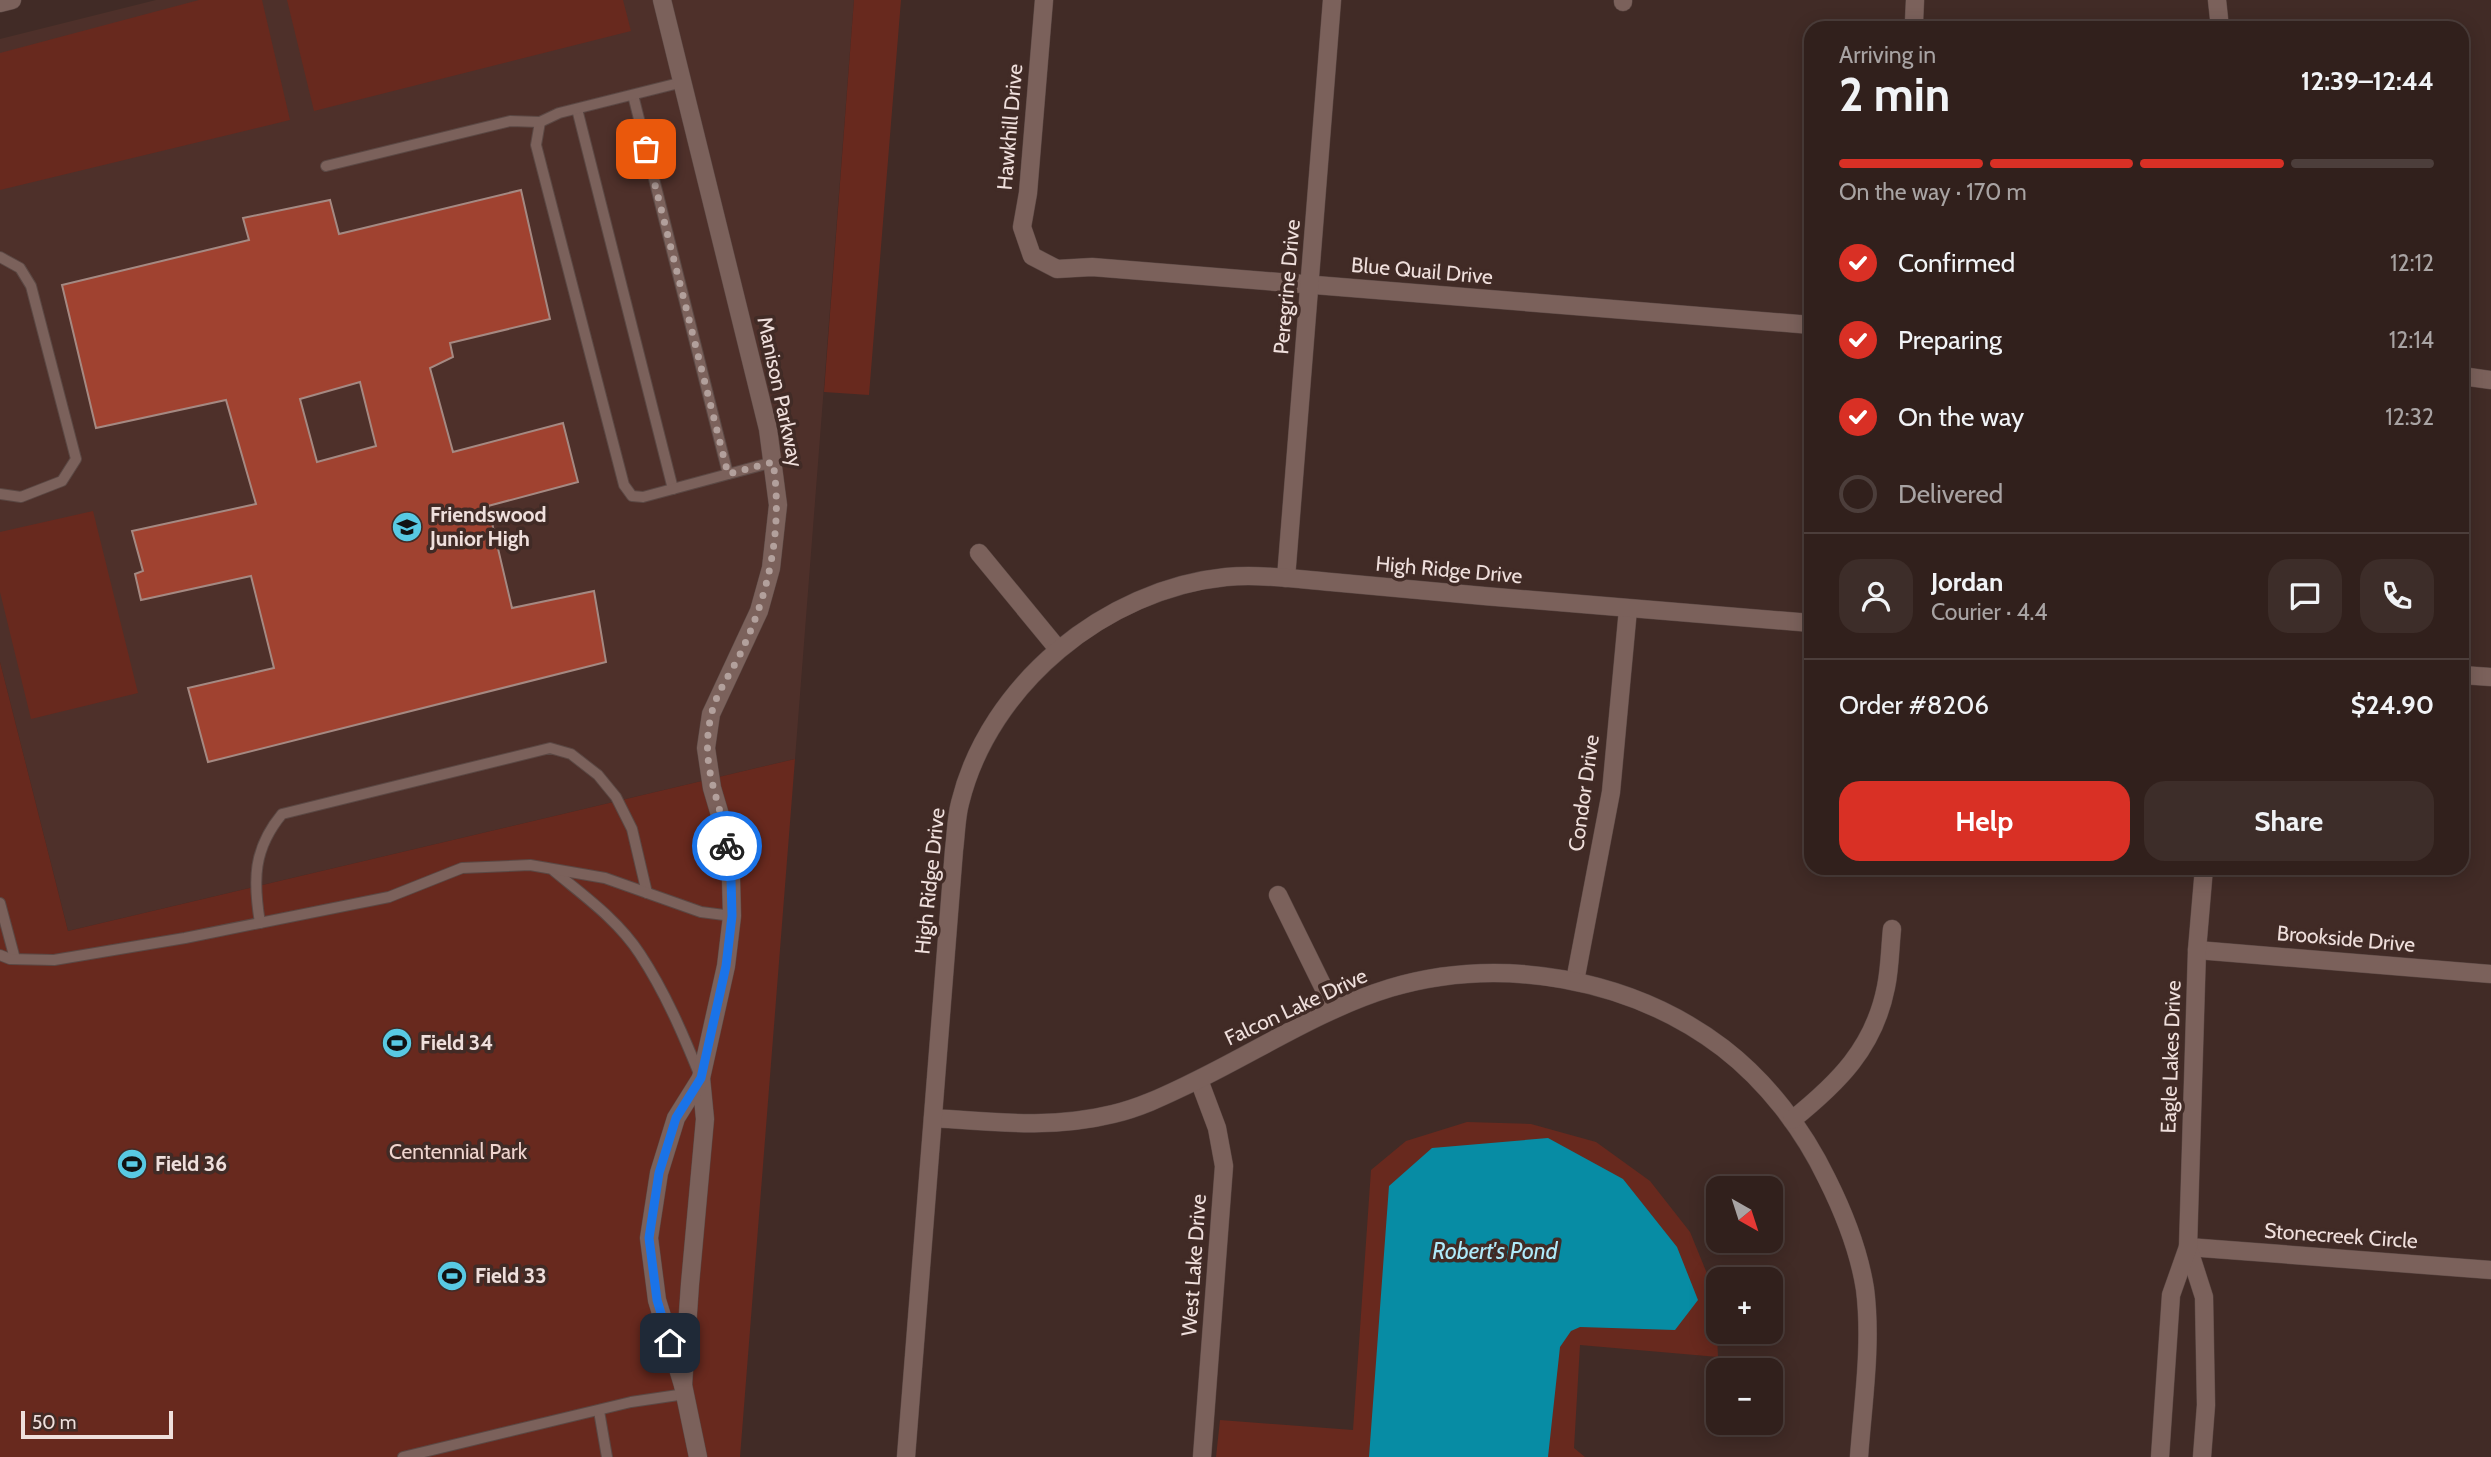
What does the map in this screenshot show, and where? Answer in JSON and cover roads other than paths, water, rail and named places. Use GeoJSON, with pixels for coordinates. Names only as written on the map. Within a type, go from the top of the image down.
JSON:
{"type":"FeatureCollection","features":[{"type":"Feature","properties":{"kind":"street"},"geometry":{"type":"LineString","coordinates":[[0,3],[12,0]]}},
{"type":"Feature","properties":{"kind":"street","name":"Manison Parkway"},"geometry":{"type":"LineString","coordinates":[[662,0],[765,415],[778,505],[771,568],[759,611],[711,714],[706,748],[712,788],[725,832],[731,878],[732,916],[726,966],[701,1078],[705,1119],[689,1296],[684,1390]]}},
{"type":"Feature","properties":{"kind":"street","name":"Hawkhill Drive"},"geometry":{"type":"LineString","coordinates":[[1032,256],[1022,227],[1028,193],[1044,0]]}},
{"type":"Feature","properties":{"kind":"street","name":"Peregrine Drive"},"geometry":{"type":"LineString","coordinates":[[1286,578],[1332,0]]}},
{"type":"Feature","properties":{"kind":"street"},"geometry":{"type":"LineString","coordinates":[[1914,0],[1914,21]]}},
{"type":"Feature","properties":{"kind":"street"},"geometry":{"type":"LineString","coordinates":[[2217,0],[2219,21]]}},
{"type":"Feature","properties":{"kind":"street","name":"Blue Quail Drive"},"geometry":{"type":"LineString","coordinates":[[1032,256],[1057,270],[1092,267],[1310,283],[1560,307],[1804,324]]}},
{"type":"Feature","properties":{"kind":"street"},"geometry":{"type":"LineString","coordinates":[[2469,377],[2491,380]]}},
{"type":"Feature","properties":{"kind":"street"},"geometry":{"type":"LineString","coordinates":[[979,553],[1058,649]]}},
{"type":"Feature","properties":{"kind":"street","name":"High Ridge Drive"},"geometry":{"type":"LineString","coordinates":[[906,1457],[954,850],[960,803],[975,762],[994,723],[1022,685],[1058,649],[1097,621],[1136,600],[1185,583],[1228,577],[1286,578],[1804,622]]}},
{"type":"Feature","properties":{"kind":"street","name":"Condor Drive"},"geometry":{"type":"LineString","coordinates":[[1575,981],[1611,792],[1628,609]]}},
{"type":"Feature","properties":{"kind":"street"},"geometry":{"type":"LineString","coordinates":[[2469,675],[2491,677]]}},
{"type":"Feature","properties":{"kind":"street","name":"Eagle Lakes Drive"},"geometry":{"type":"LineString","coordinates":[[2160,1457],[2171,1295],[2188,1247],[2197,950],[2203,875]]}},
{"type":"Feature","properties":{"kind":"street"},"geometry":{"type":"LineString","coordinates":[[1278,895],[1334,1009]]}},
{"type":"Feature","properties":{"kind":"street"},"geometry":{"type":"LineString","coordinates":[[1793,1121],[1825,1094],[1854,1062],[1874,1028],[1886,988],[1892,929]]}},
{"type":"Feature","properties":{"kind":"street","name":"Brookside Drive"},"geometry":{"type":"LineString","coordinates":[[2197,950],[2491,974]]}},
{"type":"Feature","properties":{"kind":"street","name":"Falcon Lake Drive"},"geometry":{"type":"LineString","coordinates":[[933,1118],[1065,1124],[1115,1114],[1149,1103],[1199,1080],[1334,1009],[1390,988],[1441,977],[1503,972],[1575,981],[1645,1003],[1684,1023],[1723,1049],[1763,1085],[1793,1121],[1819,1162],[1839,1202],[1854,1243],[1865,1287],[1868,1333],[1859,1457]]}},
{"type":"Feature","properties":{"kind":"street","name":"Manison Parkway"},"geometry":{"type":"LineString","coordinates":[[698,1457],[684,1390],[657,1300],[649,1238],[659,1173],[676,1118],[701,1078]]}},
{"type":"Feature","properties":{"kind":"street","name":"West Lake Drive"},"geometry":{"type":"LineString","coordinates":[[1199,1080],[1217,1128],[1224,1166],[1202,1457]]}},
{"type":"Feature","properties":{"kind":"street","name":"Eagle Lakes Drive"},"geometry":{"type":"LineString","coordinates":[[2188,1247],[2204,1297],[2206,1405],[2202,1457]]}},
{"type":"Feature","properties":{"kind":"street","name":"Stonecreek Circle"},"geometry":{"type":"LineString","coordinates":[[2188,1247],[2491,1270]]}},
{"type":"Feature","properties":{"kind":"lane"},"geometry":{"type":"LineString","coordinates":[[326,166],[510,121],[540,122],[577,108],[684,82]]}},
{"type":"Feature","properties":{"kind":"lane"},"geometry":{"type":"LineString","coordinates":[[633,95],[728,474]]}},
{"type":"Feature","properties":{"kind":"lane"},"geometry":{"type":"LineString","coordinates":[[577,108],[673,489]]}},
{"type":"Feature","properties":{"kind":"lane"},"geometry":{"type":"LineString","coordinates":[[540,122],[536,145],[624,485],[632,496],[643,497],[773,462]]}},
{"type":"Feature","properties":{"kind":"lane"},"geometry":{"type":"LineString","coordinates":[[0,257],[20,268],[31,286],[76,459],[62,481],[22,497],[0,494]]}},
{"type":"Feature","properties":{"kind":"lane"},"geometry":{"type":"LineString","coordinates":[[260,923],[255,890],[259,854],[269,830],[282,814],[550,748],[571,754],[598,775],[616,797],[632,829],[647,893]]}},
{"type":"Feature","properties":{"kind":"lane"},"geometry":{"type":"LineString","coordinates":[[0,956],[54,960],[185,939],[389,897],[462,868],[530,865],[605,878],[701,912],[732,916]]}},
{"type":"Feature","properties":{"kind":"lane"},"geometry":{"type":"LineString","coordinates":[[551,869],[603,911],[639,952],[673,1012],[701,1078]]}},
{"type":"Feature","properties":{"kind":"lane"},"geometry":{"type":"LineString","coordinates":[[0,903],[15,959]]}},
{"type":"Feature","properties":{"kind":"lane"},"geometry":{"type":"LineString","coordinates":[[403,1457],[684,1390]]}},
{"type":"Feature","properties":{"kind":"lane"},"geometry":{"type":"LineString","coordinates":[[599,1411],[607,1457]]}},
{"type":"Feature","properties":{"kind":"water","name":"Robert's Pond"},"geometry":{"type":"Polygon","coordinates":[[[1548,1138],[1623,1179],[1677,1247],[1698,1300],[1675,1330],[1580,1327],[1571,1331],[1560,1347],[1548,1457],[1369,1457],[1389,1186],[1432,1148],[1548,1138]]]}},
{"type":"Feature","properties":{"kind":"place","name":"Friendswood Junior High"},"geometry":{"type":"Point","coordinates":[407,527]}},
{"type":"Feature","properties":{"kind":"place","name":"Field 34"},"geometry":{"type":"Point","coordinates":[397,1043]}},
{"type":"Feature","properties":{"kind":"place","name":"Field 36"},"geometry":{"type":"Point","coordinates":[132,1164]}},
{"type":"Feature","properties":{"kind":"place","name":"Field 33"},"geometry":{"type":"Point","coordinates":[452,1276]}},
{"type":"Feature","properties":{"kind":"park label","name":"Centennial Park"},"geometry":{"type":"Point","coordinates":[458,1152]}}]}
